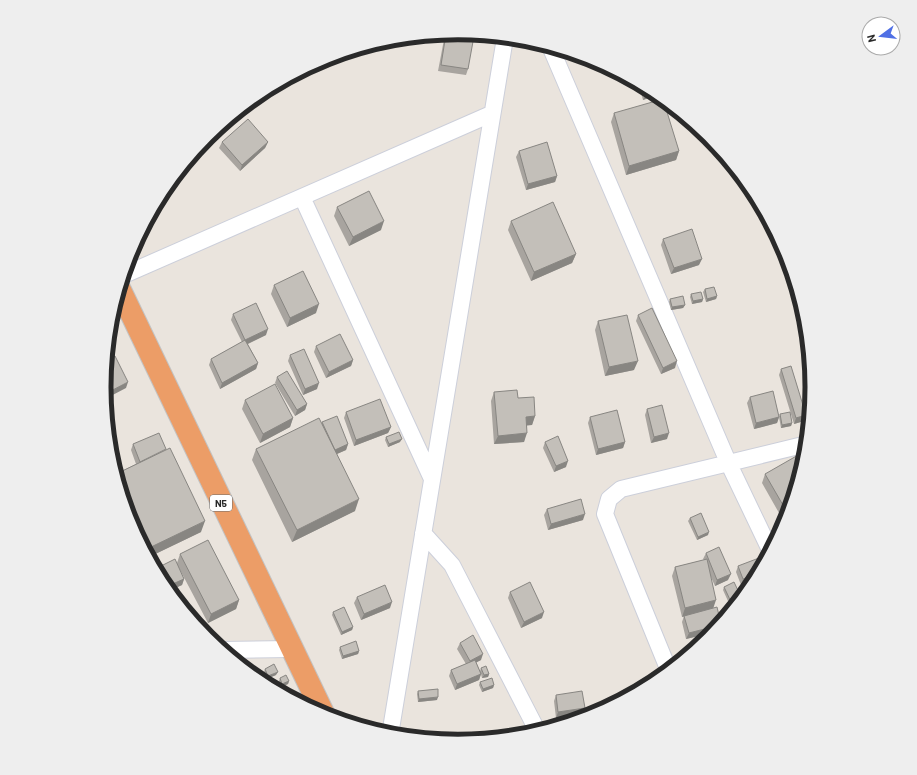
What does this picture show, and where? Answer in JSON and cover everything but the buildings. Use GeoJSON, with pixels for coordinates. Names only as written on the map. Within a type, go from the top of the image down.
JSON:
{"type":"FeatureCollection","features":[{"type":"Feature","properties":{"kind":"highway","name":"N5"},"geometry":{"type":"LineString","coordinates":[[123,297],[319,706]]}},
{"type":"Feature","properties":{"kind":"street"},"geometry":{"type":"LineString","coordinates":[[391,728],[504,43]]}},
{"type":"Feature","properties":{"kind":"street"},"geometry":{"type":"LineString","coordinates":[[553,53],[728,462],[767,546]]}},
{"type":"Feature","properties":{"kind":"street"},"geometry":{"type":"LineString","coordinates":[[130,272],[492,114]]}},
{"type":"Feature","properties":{"kind":"street"},"geometry":{"type":"LineString","coordinates":[[302,197],[432,479]]}},
{"type":"Feature","properties":{"kind":"street"},"geometry":{"type":"LineString","coordinates":[[667,665],[606,514],[609,499],[621,489],[801,445]]}},
{"type":"Feature","properties":{"kind":"street"},"geometry":{"type":"LineString","coordinates":[[423,533],[452,565],[535,726]]}},
{"type":"Feature","properties":{"kind":"street"},"geometry":{"type":"LineString","coordinates":[[230,650],[291,649]]}}]}
